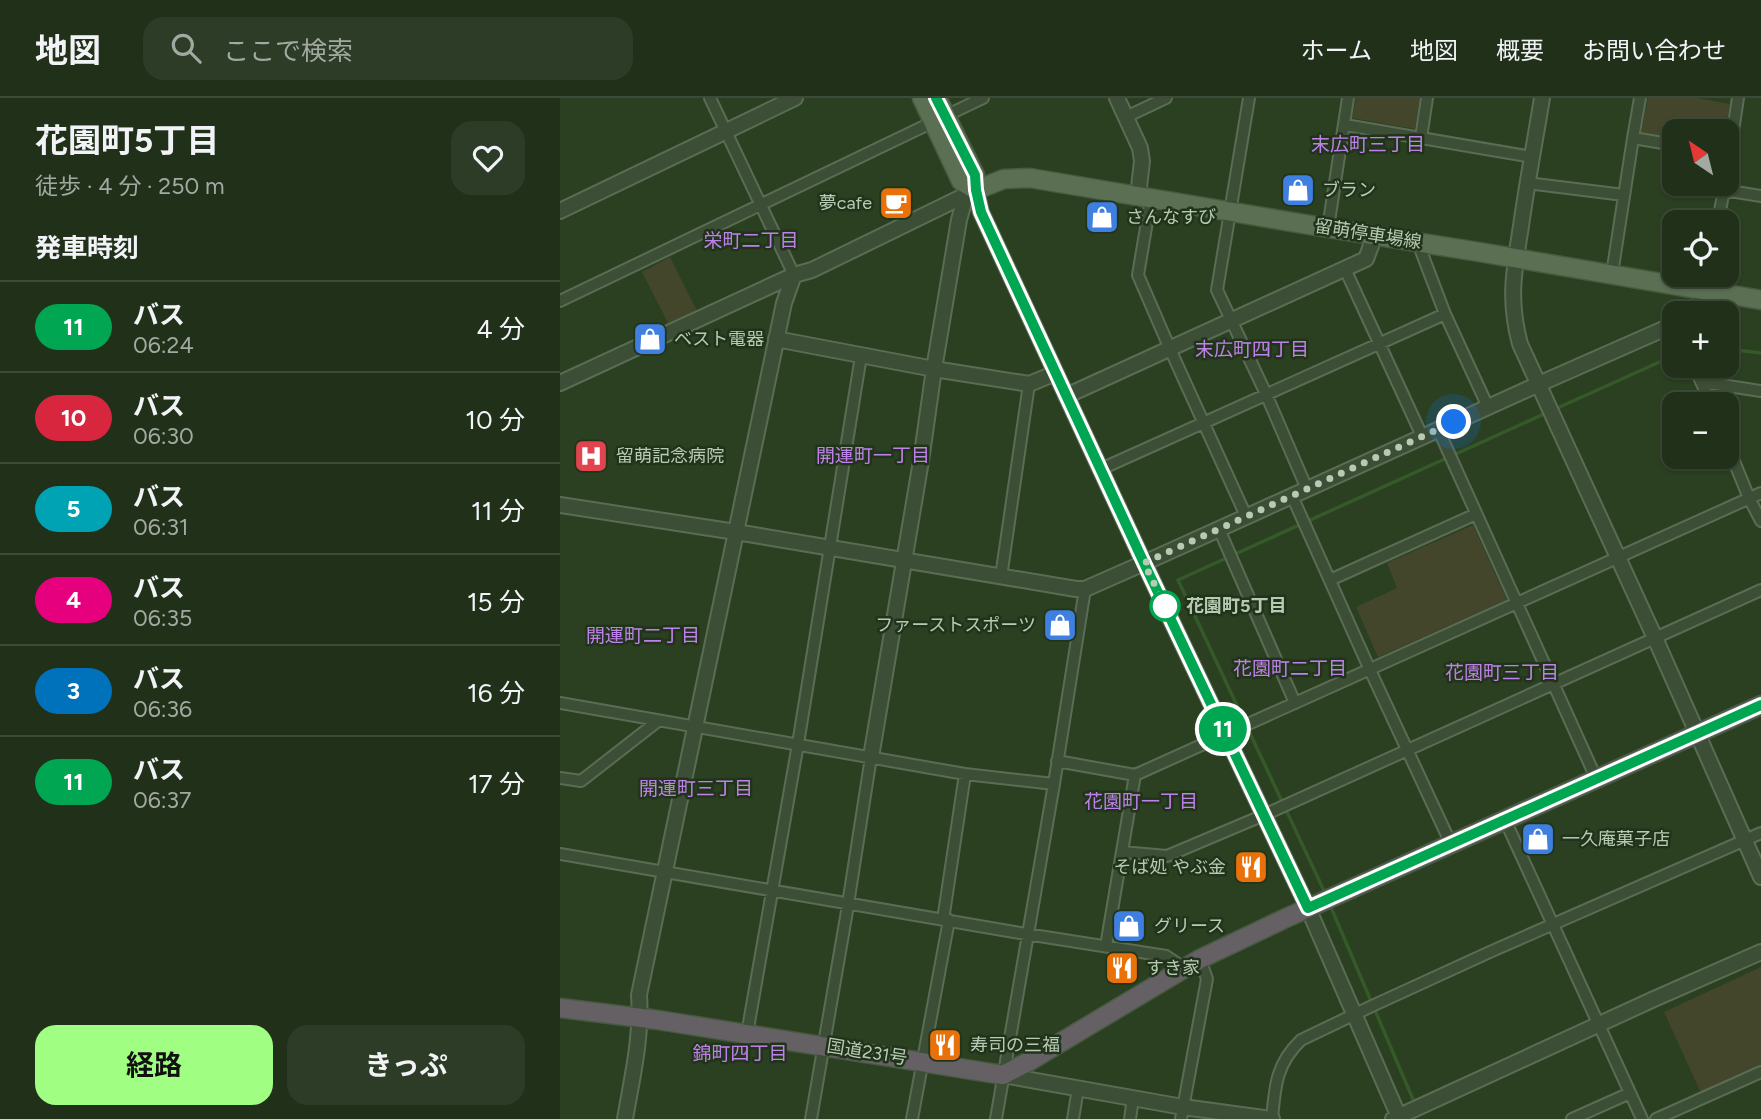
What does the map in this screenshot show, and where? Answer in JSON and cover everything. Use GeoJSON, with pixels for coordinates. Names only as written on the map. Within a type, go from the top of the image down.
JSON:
{"type":"FeatureCollection","features":[{"type":"Feature","properties":{"kind":"highway"},"geometry":{"type":"LineString","coordinates":[[1003,1075],[1200,959],[1761,705]]}},
{"type":"Feature","properties":{"kind":"highway","name":"国道231号"},"geometry":{"type":"LineString","coordinates":[[560,1008],[640,1017],[1003,1075]]}},
{"type":"Feature","properties":{"kind":"main road"},"geometry":{"type":"LineString","coordinates":[[922,98],[975,175],[971,192]]}},
{"type":"Feature","properties":{"kind":"main road"},"geometry":{"type":"LineString","coordinates":[[937,98],[939,119]]}},
{"type":"Feature","properties":{"kind":"main road","name":"留萌停車場線"},"geometry":{"type":"LineString","coordinates":[[971,192],[1004,179],[1030,178],[1515,259],[1662,279]]}},
{"type":"Feature","properties":{"kind":"main road","name":"留萌停車場線"},"geometry":{"type":"LineString","coordinates":[[1720,287],[1761,300]]}},
{"type":"Feature","properties":{"kind":"street"},"geometry":{"type":"LineString","coordinates":[[625,1119],[639,1038],[639,995],[776,340],[784,303],[794,275],[710,98]]}},
{"type":"Feature","properties":{"kind":"street"},"geometry":{"type":"LineString","coordinates":[[560,211],[795,98]]}},
{"type":"Feature","properties":{"kind":"street"},"geometry":{"type":"LineString","coordinates":[[560,300],[984,98]]}},
{"type":"Feature","properties":{"kind":"street"},"geometry":{"type":"LineString","coordinates":[[1117,98],[1140,148],[1142,161],[1145,197],[1138,275],[1246,516]]}},
{"type":"Feature","properties":{"kind":"street"},"geometry":{"type":"LineString","coordinates":[[1126,117],[1166,98]]}},
{"type":"Feature","properties":{"kind":"street"},"geometry":{"type":"LineString","coordinates":[[1249,98],[1217,290],[1307,489]]}},
{"type":"Feature","properties":{"kind":"street"},"geometry":{"type":"LineString","coordinates":[[1328,228],[1348,98]]}},
{"type":"Feature","properties":{"kind":"street"},"geometry":{"type":"LineString","coordinates":[[1421,138],[1427,98]]}},
{"type":"Feature","properties":{"kind":"street"},"geometry":{"type":"LineString","coordinates":[[1542,98],[1512,284],[1514,320],[1520,344],[1761,877]]}},
{"type":"Feature","properties":{"kind":"street"},"geometry":{"type":"LineString","coordinates":[[1612,274],[1640,98]]}},
{"type":"Feature","properties":{"kind":"street"},"geometry":{"type":"LineString","coordinates":[[1735,119],[1738,98]]}},
{"type":"Feature","properties":{"kind":"street"},"geometry":{"type":"LineString","coordinates":[[1345,125],[1532,157]]}},
{"type":"Feature","properties":{"kind":"street"},"geometry":{"type":"LineString","coordinates":[[1633,138],[1662,143]]}},
{"type":"Feature","properties":{"kind":"street"},"geometry":{"type":"LineString","coordinates":[[1527,183],[1624,195]]}},
{"type":"Feature","properties":{"kind":"street"},"geometry":{"type":"LineString","coordinates":[[1740,191],[1761,196]]}},
{"type":"Feature","properties":{"kind":"street"},"geometry":{"type":"LineString","coordinates":[[560,383],[794,275],[812,270],[971,192]]}},
{"type":"Feature","properties":{"kind":"street"},"geometry":{"type":"LineString","coordinates":[[811,1119],[959,220],[971,192]]}},
{"type":"Feature","properties":{"kind":"street"},"geometry":{"type":"LineString","coordinates":[[971,192],[1308,908],[1398,1118],[1761,952]]}},
{"type":"Feature","properties":{"kind":"street"},"geometry":{"type":"LineString","coordinates":[[1066,396],[1345,269],[1366,258],[1376,235]]}},
{"type":"Feature","properties":{"kind":"street"},"geometry":{"type":"LineString","coordinates":[[1418,243],[1445,314],[1488,407]]}},
{"type":"Feature","properties":{"kind":"street"},"geometry":{"type":"LineString","coordinates":[[1345,269],[1422,436]]}},
{"type":"Feature","properties":{"kind":"street"},"geometry":{"type":"LineString","coordinates":[[1101,469],[1445,314]]}},
{"type":"Feature","properties":{"kind":"street"},"geometry":{"type":"LineString","coordinates":[[560,505],[1085,589],[1662,330]]}},
{"type":"Feature","properties":{"kind":"street"},"geometry":{"type":"LineString","coordinates":[[776,340],[1029,384],[1056,373]]}},
{"type":"Feature","properties":{"kind":"street"},"geometry":{"type":"LineString","coordinates":[[747,1034],[798,744],[861,356]]}},
{"type":"Feature","properties":{"kind":"street"},"geometry":{"type":"LineString","coordinates":[[1700,378],[1706,392]]}},
{"type":"Feature","properties":{"kind":"street"},"geometry":{"type":"LineString","coordinates":[[1702,382],[1761,391]]}},
{"type":"Feature","properties":{"kind":"street"},"geometry":{"type":"LineString","coordinates":[[1001,577],[1029,384]]}},
{"type":"Feature","properties":{"kind":"street"},"geometry":{"type":"LineString","coordinates":[[1438,429],[1596,778]]}},
{"type":"Feature","properties":{"kind":"street"},"geometry":{"type":"LineString","coordinates":[[1737,469],[1761,521]]}},
{"type":"Feature","properties":{"kind":"street"},"geometry":{"type":"LineString","coordinates":[[1057,761],[1135,775],[1761,493]]}},
{"type":"Feature","properties":{"kind":"street"},"geometry":{"type":"LineString","coordinates":[[1292,496],[1451,844]]}},
{"type":"Feature","properties":{"kind":"street"},"geometry":{"type":"LineString","coordinates":[[1330,580],[1476,514]]}},
{"type":"Feature","properties":{"kind":"street"},"geometry":{"type":"LineString","coordinates":[[1219,529],[1295,703]]}},
{"type":"Feature","properties":{"kind":"street"},"geometry":{"type":"LineString","coordinates":[[996,1119],[1085,589]]}},
{"type":"Feature","properties":{"kind":"street"},"geometry":{"type":"LineString","coordinates":[[1122,852],[1167,856],[1264,815],[1761,590]]}},
{"type":"Feature","properties":{"kind":"street"},"geometry":{"type":"LineString","coordinates":[[560,704],[965,774],[1054,784]]}},
{"type":"Feature","properties":{"kind":"street"},"geometry":{"type":"LineString","coordinates":[[560,778],[580,781],[659,721]]}},
{"type":"Feature","properties":{"kind":"street"},"geometry":{"type":"LineString","coordinates":[[912,1119],[946,920],[965,774]]}},
{"type":"Feature","properties":{"kind":"street"},"geometry":{"type":"LineString","coordinates":[[1106,946],[1135,775]]}},
{"type":"Feature","properties":{"kind":"street"},"geometry":{"type":"LineString","coordinates":[[1505,820],[1642,1119]]}},
{"type":"Feature","properties":{"kind":"street"},"geometry":{"type":"LineString","coordinates":[[1003,1075],[1133,1098],[1182,1113],[1272,1119],[1276,1082],[1283,1062],[1301,1040],[1761,833]]}},
{"type":"Feature","properties":{"kind":"street"},"geometry":{"type":"LineString","coordinates":[[560,853],[1166,956],[1184,968]]}},
{"type":"Feature","properties":{"kind":"street"},"geometry":{"type":"LineString","coordinates":[[1182,1113],[1207,979],[1200,959]]}},
{"type":"Feature","properties":{"kind":"street"},"geometry":{"type":"LineString","coordinates":[[1656,1119],[1761,1072]]}},
{"type":"Feature","properties":{"kind":"street"},"geometry":{"type":"LineString","coordinates":[[1073,1119],[1078,1088]]}},
{"type":"Feature","properties":{"kind":"street"},"geometry":{"type":"LineString","coordinates":[[1572,1119],[1630,1093]]}},
{"type":"Feature","properties":{"kind":"street"},"geometry":{"type":"LineString","coordinates":[[1129,1119],[1133,1098]]}},
{"type":"Feature","properties":{"kind":"green space"},"geometry":{"type":"Polygon","coordinates":[[[1356,98],[1420,98],[1415,129],[1352,118],[1356,98]]]}},
{"type":"Feature","properties":{"kind":"green space"},"geometry":{"type":"Polygon","coordinates":[[[1648,98],[1697,98],[1730,104],[1727,119],[1662,119],[1662,138],[1641,134],[1648,98]]]}},
{"type":"Feature","properties":{"kind":"green space"},"geometry":{"type":"Polygon","coordinates":[[[670,257],[697,311],[669,325],[642,272],[670,257]]]}},
{"type":"Feature","properties":{"kind":"green space"},"geometry":{"type":"Polygon","coordinates":[[[1473,525],[1507,600],[1378,657],[1356,607],[1397,588],[1387,563],[1473,525]]]}},
{"type":"Feature","properties":{"kind":"green space"},"geometry":{"type":"Polygon","coordinates":[[[1761,967],[1761,1066],[1701,1093],[1664,1012],[1761,967]]]}},
{"type":"Feature","properties":{"kind":"waterway"},"geometry":{"type":"LineString","coordinates":[[1739,350],[1761,353]]}},
{"type":"Feature","properties":{"kind":"waterway"},"geometry":{"type":"LineString","coordinates":[[1553,410],[1662,361]]}},
{"type":"Feature","properties":{"kind":"waterway"},"geometry":{"type":"LineString","coordinates":[[1326,895],[1178,580],[1546,413]]}},
{"type":"Feature","properties":{"kind":"waterway"},"geometry":{"type":"LineString","coordinates":[[1330,905],[1415,1104]]}},
{"type":"Feature","properties":{"kind":"bus line","name":"11"},"geometry":{"type":"LineString","coordinates":[[936,98],[975,175],[981,212],[1308,908],[1761,705]]}},
{"type":"Feature","properties":{"kind":"place","name":"ブラン"},"geometry":{"type":"Point","coordinates":[1298,190]}},
{"type":"Feature","properties":{"kind":"place","name":"夢cafe"},"geometry":{"type":"Point","coordinates":[896,203]}},
{"type":"Feature","properties":{"kind":"place","name":"さんなすび"},"geometry":{"type":"Point","coordinates":[1102,217]}},
{"type":"Feature","properties":{"kind":"place","name":"ベスト電器"},"geometry":{"type":"Point","coordinates":[650,339]}},
{"type":"Feature","properties":{"kind":"place","name":"留萌記念病院"},"geometry":{"type":"Point","coordinates":[591,456]}},
{"type":"Feature","properties":{"kind":"place","name":"花園町5丁目"},"geometry":{"type":"Point","coordinates":[1165,606]}},
{"type":"Feature","properties":{"kind":"place","name":"ファーストスポーツ"},"geometry":{"type":"Point","coordinates":[1060,625]}},
{"type":"Feature","properties":{"kind":"place","name":"一久庵菓子店"},"geometry":{"type":"Point","coordinates":[1538,839]}},
{"type":"Feature","properties":{"kind":"place","name":"そば処 やぶ金"},"geometry":{"type":"Point","coordinates":[1251,867]}},
{"type":"Feature","properties":{"kind":"place","name":"グリース"},"geometry":{"type":"Point","coordinates":[1129,926]}},
{"type":"Feature","properties":{"kind":"place","name":"すき家"},"geometry":{"type":"Point","coordinates":[1122,968]}},
{"type":"Feature","properties":{"kind":"place","name":"寿司の三福"},"geometry":{"type":"Point","coordinates":[945,1045]}},
{"type":"Feature","properties":{"kind":"district","name":"末広町三丁目"},"geometry":{"type":"Point","coordinates":[1368,144]}},
{"type":"Feature","properties":{"kind":"district","name":"栄町二丁目"},"geometry":{"type":"Point","coordinates":[751,240]}},
{"type":"Feature","properties":{"kind":"district","name":"末広町四丁目"},"geometry":{"type":"Point","coordinates":[1252,349]}},
{"type":"Feature","properties":{"kind":"district","name":"開運町一丁目"},"geometry":{"type":"Point","coordinates":[873,455]}},
{"type":"Feature","properties":{"kind":"district","name":"開運町二丁目"},"geometry":{"type":"Point","coordinates":[643,635]}},
{"type":"Feature","properties":{"kind":"district","name":"花園町二丁目"},"geometry":{"type":"Point","coordinates":[1290,668]}},
{"type":"Feature","properties":{"kind":"district","name":"花園町三丁目"},"geometry":{"type":"Point","coordinates":[1502,672]}},
{"type":"Feature","properties":{"kind":"district","name":"開運町三丁目"},"geometry":{"type":"Point","coordinates":[696,788]}},
{"type":"Feature","properties":{"kind":"district","name":"花園町一丁目"},"geometry":{"type":"Point","coordinates":[1141,801]}},
{"type":"Feature","properties":{"kind":"district","name":"錦町四丁目"},"geometry":{"type":"Point","coordinates":[740,1053]}},
{"type":"Feature","properties":{"kind":"route"},"geometry":{"type":"LineString","coordinates":[[1165,606],[1144,563],[1454,422]]}}]}
